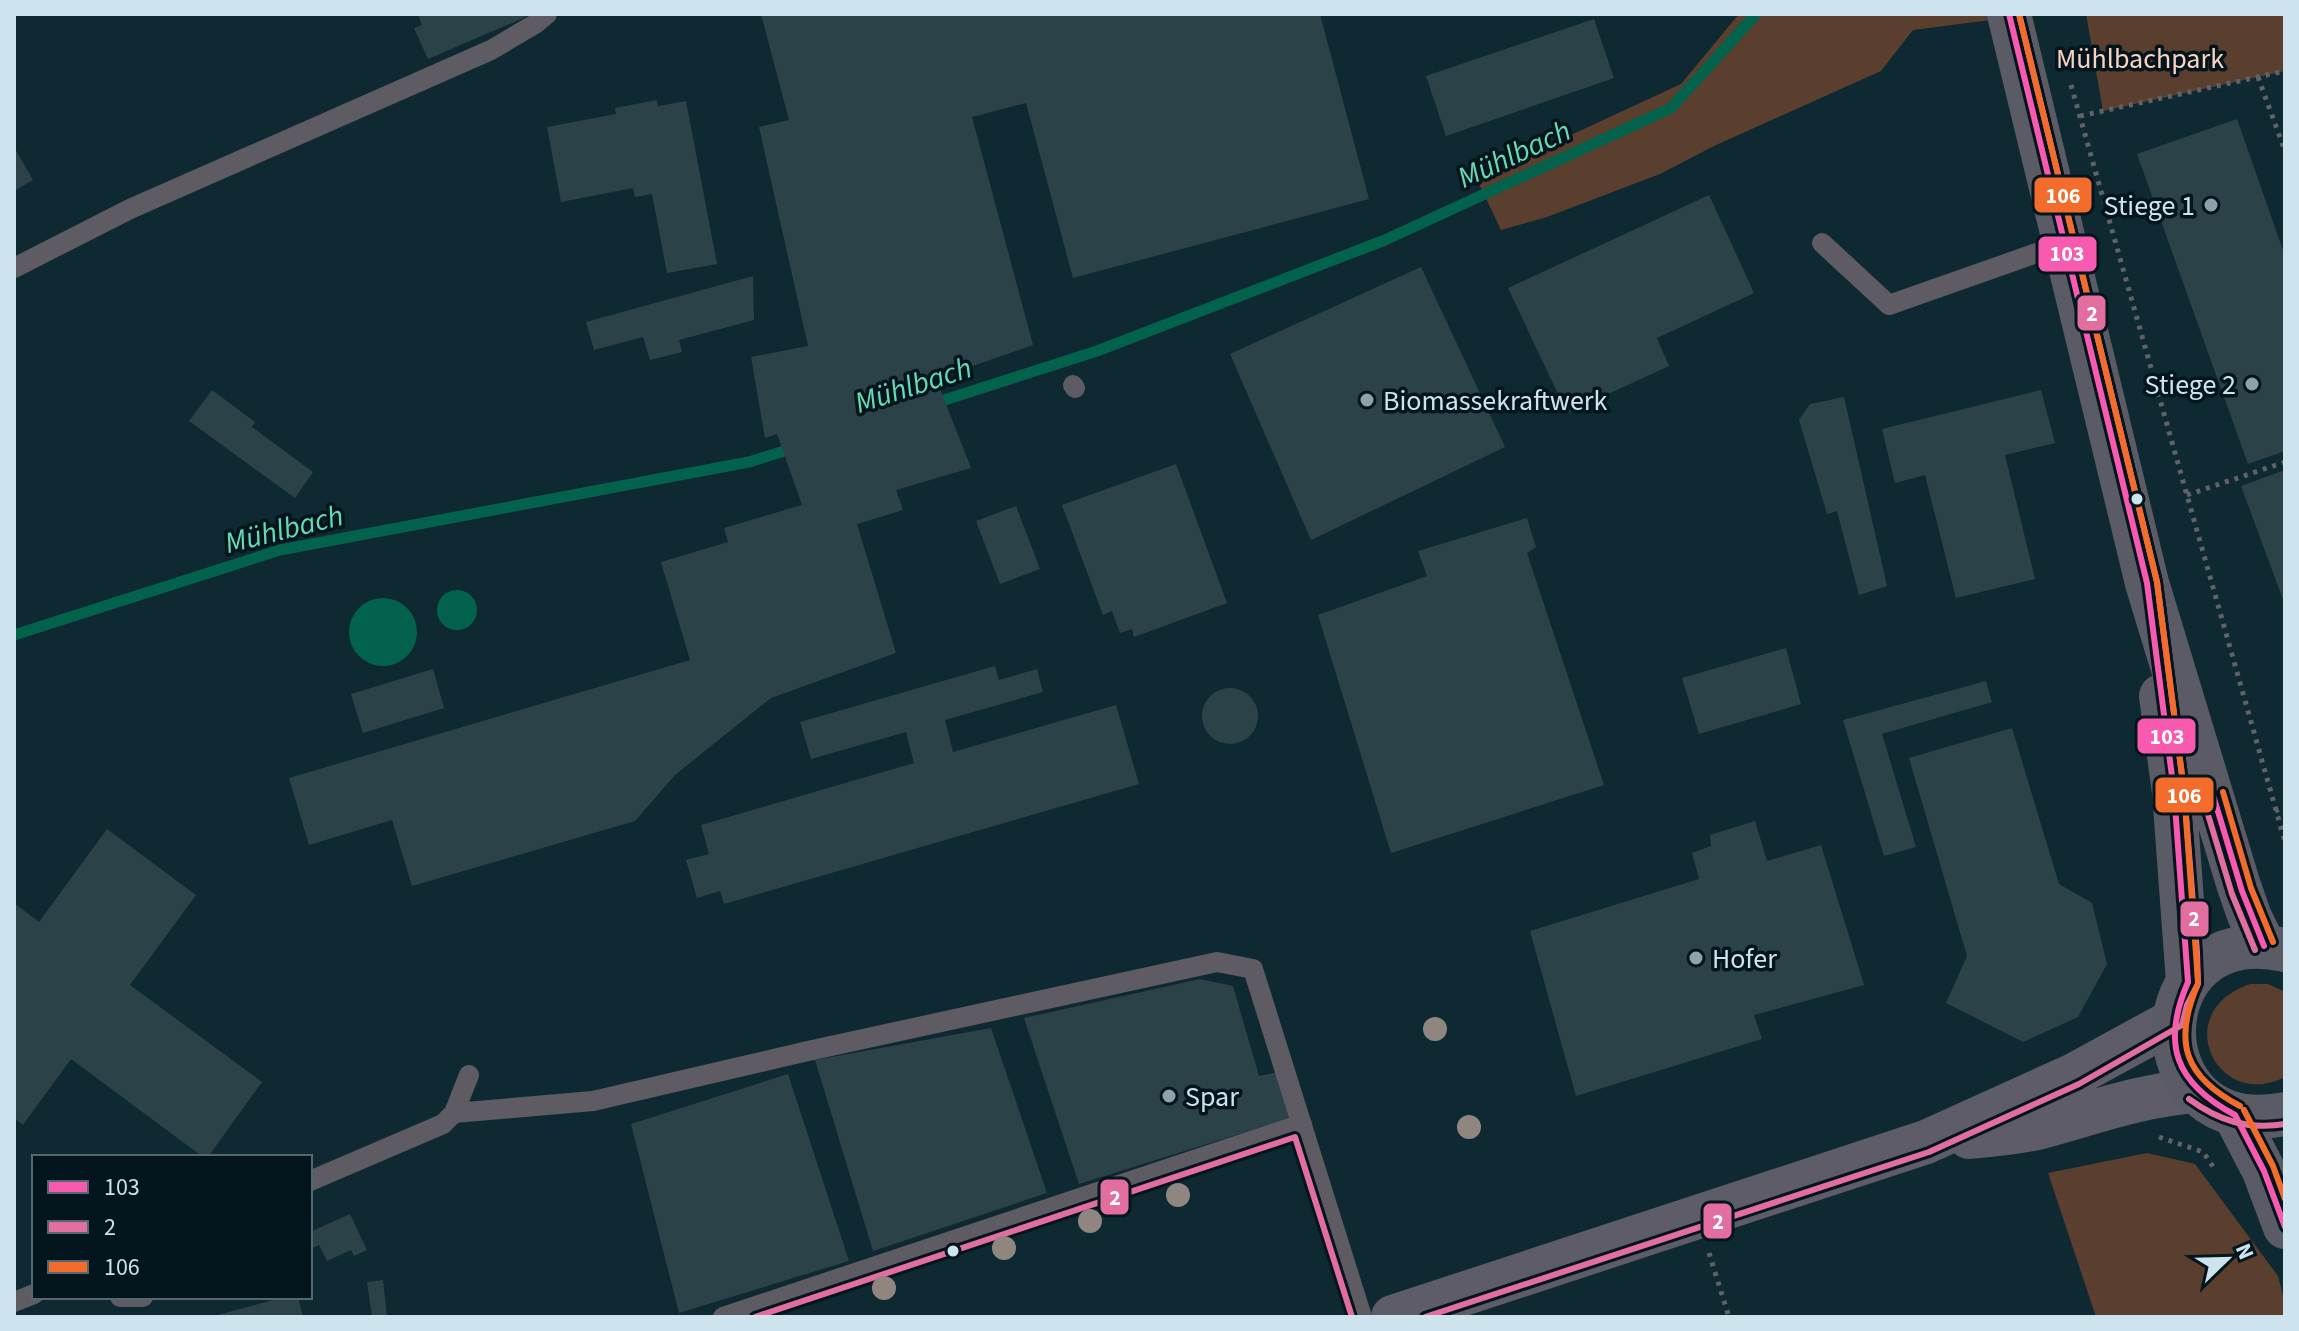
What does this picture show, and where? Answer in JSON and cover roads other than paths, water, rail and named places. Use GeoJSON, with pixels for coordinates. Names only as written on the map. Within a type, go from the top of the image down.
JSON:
{"type":"FeatureCollection","features":[{"type":"Feature","properties":{"kind":"main road"},"geometry":{"type":"LineString","coordinates":[[2009,14],[2147,583],[2249,915],[2275,948]]}},
{"type":"Feature","properties":{"kind":"main road"},"geometry":{"type":"LineString","coordinates":[[2147,583],[2174,792],[2180,1002],[2173,1046],[2181,1070],[2195,1091],[2214,1106],[2235,1115],[2260,1118],[2285,1114]]}},
{"type":"Feature","properties":{"kind":"main road"},"geometry":{"type":"LineString","coordinates":[[1393,1317],[1926,1142],[2074,1075],[2180,1002],[2203,966],[2221,954],[2242,947],[2275,948]]}},
{"type":"Feature","properties":{"kind":"main road"},"geometry":{"type":"LineString","coordinates":[[1926,1142],[2019,1132],[2160,1093],[2195,1091]]}},
{"type":"Feature","properties":{"kind":"main road"},"geometry":{"type":"LineString","coordinates":[[2235,1115],[2264,1171],[2285,1227]]}},
{"type":"Feature","properties":{"kind":"lane"},"geometry":{"type":"LineString","coordinates":[[14,268],[130,209],[491,50],[547,14]]}},
{"type":"Feature","properties":{"kind":"lane"},"geometry":{"type":"LineString","coordinates":[[1822,243],[1889,305],[2065,243]]}},
{"type":"Feature","properties":{"kind":"lane"},"geometry":{"type":"LineString","coordinates":[[454,1113],[593,1101],[823,1047],[1217,962],[1253,969],[1362,1317]]}},
{"type":"Feature","properties":{"kind":"lane"},"geometry":{"type":"LineString","coordinates":[[312,1180],[443,1124],[454,1113],[469,1075]]}},
{"type":"Feature","properties":{"kind":"lane"},"geometry":{"type":"LineString","coordinates":[[723,1317],[1302,1124]]}},
{"type":"Feature","properties":{"kind":"waterway","name":"Mühlbach"},"geometry":{"type":"LineString","coordinates":[[932,404],[1097,351],[1385,240],[1671,108],[1756,14]]}},
{"type":"Feature","properties":{"kind":"waterway","name":"Mühlbach"},"geometry":{"type":"LineString","coordinates":[[14,635],[280,550],[749,462],[797,447]]}},
{"type":"Feature","properties":{"kind":"place","name":"Stiege 1"},"geometry":{"type":"Point","coordinates":[2211,205]}},
{"type":"Feature","properties":{"kind":"place","name":"Stiege 2"},"geometry":{"type":"Point","coordinates":[2252,384]}},
{"type":"Feature","properties":{"kind":"place","name":"Biomassekraftwerk"},"geometry":{"type":"Point","coordinates":[1367,400]}},
{"type":"Feature","properties":{"kind":"place","name":"Hofer"},"geometry":{"type":"Point","coordinates":[1696,958]}},
{"type":"Feature","properties":{"kind":"place","name":"Spar"},"geometry":{"type":"Point","coordinates":[1169,1096]}},
{"type":"Feature","properties":{"kind":"park label","name":"Mühlbachpark"},"geometry":{"type":"Point","coordinates":[2140,58]}}]}
